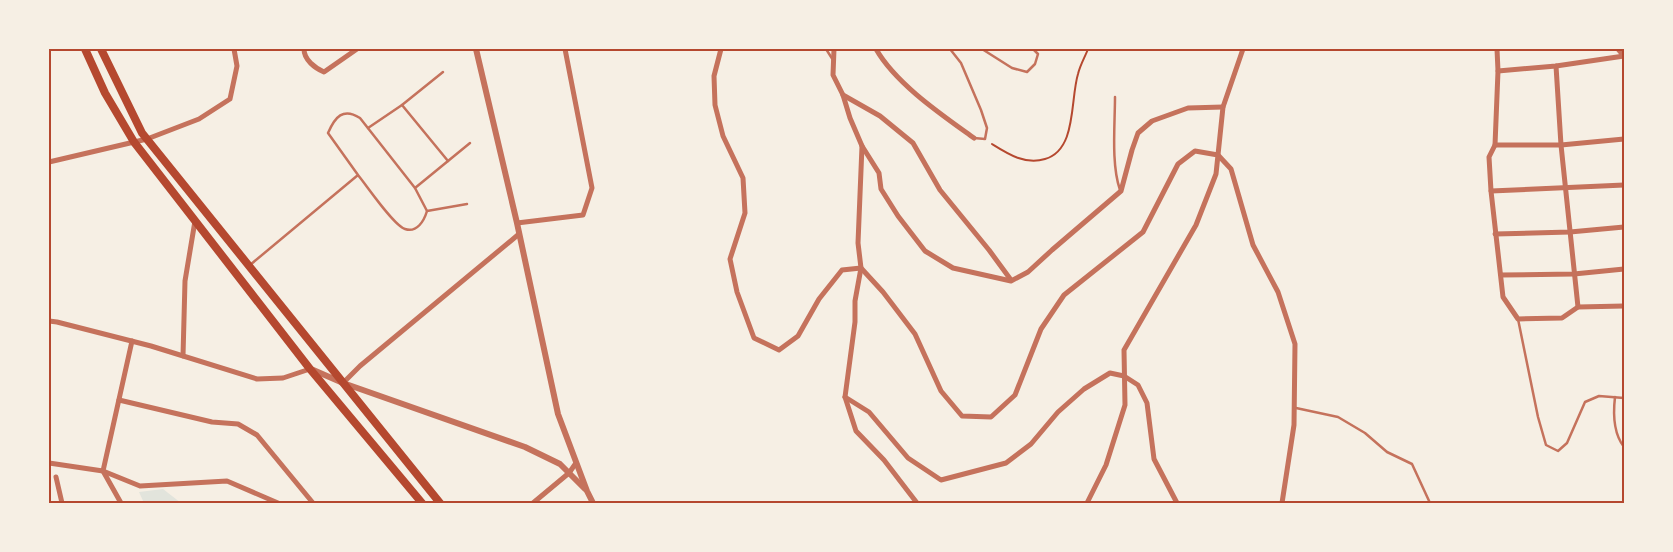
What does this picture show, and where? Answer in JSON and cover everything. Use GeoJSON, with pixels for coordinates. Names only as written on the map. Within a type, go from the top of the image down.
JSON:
{"type":"FeatureCollection","features":[{"type":"Feature","properties":{"kind":"main road"},"geometry":{"type":"LineString","coordinates":[[85,49],[105,93],[134,142],[310,368],[422,503]]}},
{"type":"Feature","properties":{"kind":"main road"},"geometry":{"type":"LineString","coordinates":[[101,49],[142,133],[440,503]]}},
{"type":"Feature","properties":{"kind":"street"},"geometry":{"type":"LineString","coordinates":[[49,162],[147,139],[199,119],[230,99],[236,66],[234,49]]}},
{"type":"Feature","properties":{"kind":"street"},"geometry":{"type":"LineString","coordinates":[[304,49],[304,53],[315,68],[324,72],[357,49]]}},
{"type":"Feature","properties":{"kind":"street"},"geometry":{"type":"LineString","coordinates":[[476,49],[517,223],[558,414],[576,464],[593,503]]}},
{"type":"Feature","properties":{"kind":"street"},"geometry":{"type":"LineString","coordinates":[[517,223],[583,215],[592,188],[565,49]]}},
{"type":"Feature","properties":{"kind":"street"},"geometry":{"type":"LineString","coordinates":[[721,49],[714,76],[715,104],[722,136],[743,178],[745,213],[730,258],[737,292],[754,338],[779,350],[798,336],[818,299],[842,270],[861,268]]}},
{"type":"Feature","properties":{"kind":"street"},"geometry":{"type":"LineString","coordinates":[[834,49],[834,75],[862,146],[879,173],[881,189],[925,251],[953,268],[1011,281],[1028,272],[1121,191],[1138,133],[1152,121],[1188,108],[1223,108]]}},
{"type":"Feature","properties":{"kind":"street"},"geometry":{"type":"LineString","coordinates":[[876,49],[900,79],[934,109],[974,138]]}},
{"type":"Feature","properties":{"kind":"street"},"geometry":{"type":"LineString","coordinates":[[1087,503],[1106,465],[1125,405],[1124,350],[1196,225],[1216,174],[1223,108],[1243,49]]}},
{"type":"Feature","properties":{"kind":"street"},"geometry":{"type":"LineString","coordinates":[[1496,49],[1498,72],[1495,145],[1490,158],[1495,234],[1503,297],[1518,319],[1562,318],[1578,307],[1624,306]]}},
{"type":"Feature","properties":{"kind":"street"},"geometry":{"type":"LineString","coordinates":[[1618,49],[1624,56]]}},
{"type":"Feature","properties":{"kind":"street"},"geometry":{"type":"LineString","coordinates":[[1498,72],[1624,56]]}},
{"type":"Feature","properties":{"kind":"street"},"geometry":{"type":"LineString","coordinates":[[1556,66],[1561,145],[1578,307]]}},
{"type":"Feature","properties":{"kind":"street"},"geometry":{"type":"LineString","coordinates":[[843,95],[880,116],[912,144],[940,190],[989,250],[1011,281]]}},
{"type":"Feature","properties":{"kind":"street"},"geometry":{"type":"LineString","coordinates":[[1495,145],[1561,145],[1624,139]]}},
{"type":"Feature","properties":{"kind":"street"},"geometry":{"type":"LineString","coordinates":[[862,146],[858,243],[861,268],[855,301],[856,322],[845,397],[856,431],[884,460],[917,503]]}},
{"type":"Feature","properties":{"kind":"street"},"geometry":{"type":"LineString","coordinates":[[861,268],[883,292],[915,334],[941,391],[962,416],[991,416],[1015,395],[1041,329],[1064,295],[1142,232],[1178,164],[1196,151],[1218,155],[1232,169],[1253,245],[1278,292],[1295,344],[1294,425],[1282,503]]}},
{"type":"Feature","properties":{"kind":"street"},"geometry":{"type":"LineString","coordinates":[[1491,191],[1624,184]]}},
{"type":"Feature","properties":{"kind":"street"},"geometry":{"type":"LineString","coordinates":[[183,356],[185,281],[195,221]]}},
{"type":"Feature","properties":{"kind":"street"},"geometry":{"type":"LineString","coordinates":[[1495,234],[1570,232],[1624,227]]}},
{"type":"Feature","properties":{"kind":"street"},"geometry":{"type":"LineString","coordinates":[[343,384],[360,366],[519,234]]}},
{"type":"Feature","properties":{"kind":"street"},"geometry":{"type":"LineString","coordinates":[[1500,275],[1574,274],[1624,269]]}},
{"type":"Feature","properties":{"kind":"street"},"geometry":{"type":"LineString","coordinates":[[49,321],[132,341],[257,379],[284,378],[310,368],[343,384],[525,447],[560,464],[587,491]]}},
{"type":"Feature","properties":{"kind":"street"},"geometry":{"type":"LineString","coordinates":[[120,503],[103,471],[132,341]]}},
{"type":"Feature","properties":{"kind":"street"},"geometry":{"type":"LineString","coordinates":[[845,397],[869,412],[908,458],[941,480],[1006,464],[1031,444],[1058,412],[1084,389],[1110,372],[1124,376],[1138,385],[1147,403],[1154,459],[1177,503]]}},
{"type":"Feature","properties":{"kind":"street"},"geometry":{"type":"LineString","coordinates":[[119,400],[212,422],[238,424],[257,435],[314,503]]}},
{"type":"Feature","properties":{"kind":"street"},"geometry":{"type":"LineString","coordinates":[[49,463],[103,471],[140,486],[227,481],[278,503]]}},
{"type":"Feature","properties":{"kind":"street"},"geometry":{"type":"LineString","coordinates":[[533,503],[569,473],[576,464]]}},
{"type":"Feature","properties":{"kind":"street"},"geometry":{"type":"LineString","coordinates":[[56,477],[62,503]]}},
{"type":"Feature","properties":{"kind":"lane"},"geometry":{"type":"LineString","coordinates":[[826,49],[834,62]]}},
{"type":"Feature","properties":{"kind":"lane"},"geometry":{"type":"LineString","coordinates":[[950,49],[961,64],[988,128],[985,139],[974,138]]}},
{"type":"Feature","properties":{"kind":"lane"},"geometry":{"type":"LineString","coordinates":[[982,49],[1012,68],[1027,72],[1035,64],[1038,54],[1033,49]]}},
{"type":"Feature","properties":{"kind":"lane"},"geometry":{"type":"LineString","coordinates":[[368,128],[402,105],[443,72]]}},
{"type":"Feature","properties":{"kind":"lane"},"geometry":{"type":"LineString","coordinates":[[1115,97],[1117,180],[1121,191]]}},
{"type":"Feature","properties":{"kind":"lane"},"geometry":{"type":"LineString","coordinates":[[402,105],[448,162]]}},
{"type":"Feature","properties":{"kind":"lane"},"geometry":{"type":"LineString","coordinates":[[352,112],[360,118],[415,188],[427,212],[423,223],[412,229],[404,229],[392,218],[358,175],[328,133],[333,122],[344,113],[352,112]]}},
{"type":"Feature","properties":{"kind":"lane"},"geometry":{"type":"LineString","coordinates":[[415,188],[470,143]]}},
{"type":"Feature","properties":{"kind":"lane"},"geometry":{"type":"LineString","coordinates":[[249,266],[358,175]]}},
{"type":"Feature","properties":{"kind":"lane"},"geometry":{"type":"LineString","coordinates":[[427,212],[467,204]]}},
{"type":"Feature","properties":{"kind":"lane"},"geometry":{"type":"LineString","coordinates":[[1518,319],[1538,417],[1546,445],[1558,452],[1567,443],[1584,402],[1599,396],[1624,398]]}},
{"type":"Feature","properties":{"kind":"lane"},"geometry":{"type":"LineString","coordinates":[[1614,397],[1613,412],[1618,439],[1624,447]]}},
{"type":"Feature","properties":{"kind":"lane"},"geometry":{"type":"LineString","coordinates":[[1294,408],[1338,417],[1365,433],[1387,452],[1412,464],[1430,503]]}},
{"type":"Feature","properties":{"kind":"path"},"geometry":{"type":"LineString","coordinates":[[985,139],[1011,156],[1035,162],[1054,157],[1065,142],[1071,119],[1078,74],[1088,49]]}},
{"type":"Feature","properties":{"kind":"shaded area"},"geometry":{"type":"Polygon","coordinates":[[[163,489],[181,503],[144,503],[139,492],[163,489]]]}}]}
